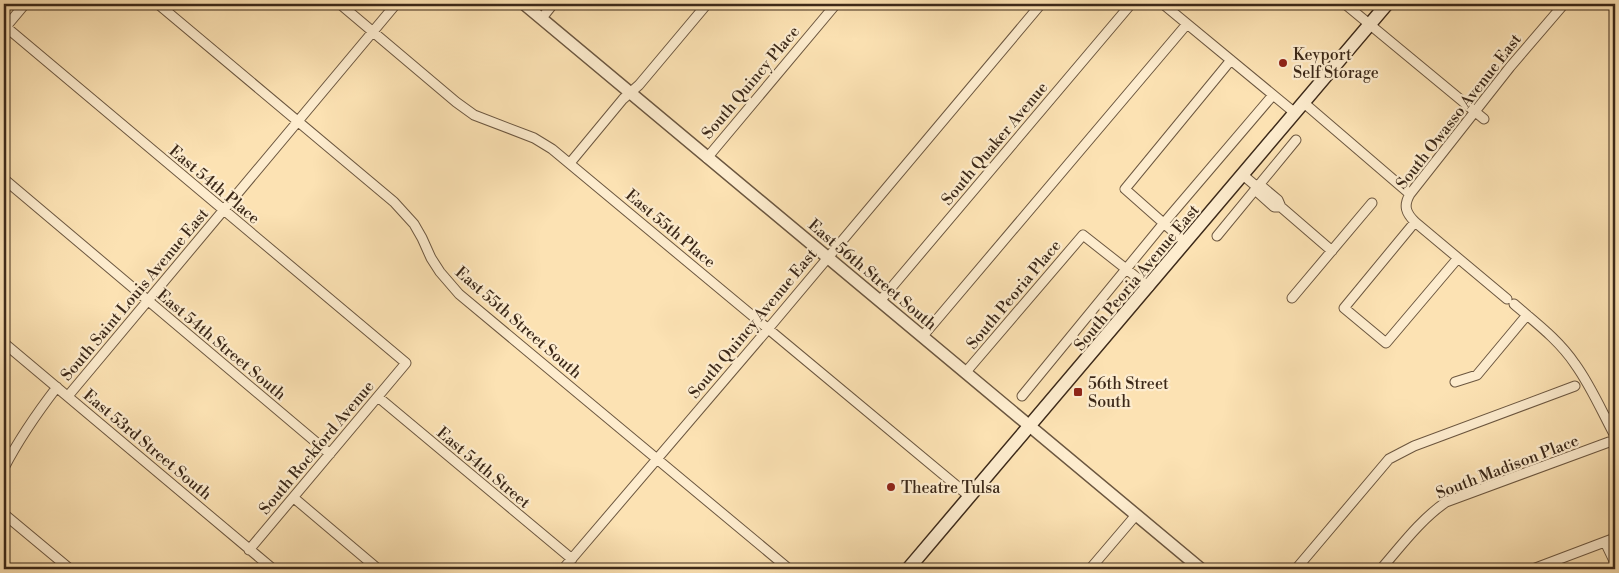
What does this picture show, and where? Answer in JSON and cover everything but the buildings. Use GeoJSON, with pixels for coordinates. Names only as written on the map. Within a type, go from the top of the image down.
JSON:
{"type":"FeatureCollection","features":[{"type":"Feature","properties":{"kind":"main road","name":"South Peoria Avenue East"},"geometry":{"type":"LineString","coordinates":[[908,569],[1387,4]]}},
{"type":"Feature","properties":{"kind":"street"},"geometry":{"type":"LineString","coordinates":[[5,28],[25,4]]}},
{"type":"Feature","properties":{"kind":"street","name":"East 55th Street South"},"geometry":{"type":"LineString","coordinates":[[158,4],[406,214],[422,238],[440,272],[459,294],[789,569]]}},
{"type":"Feature","properties":{"kind":"street","name":"East 55th Place"},"geometry":{"type":"LineString","coordinates":[[340,4],[474,115],[534,138],[570,163],[969,496]]}},
{"type":"Feature","properties":{"kind":"street","name":"South Saint Louis Avenue East"},"geometry":{"type":"LineString","coordinates":[[68,396],[396,4]]}},
{"type":"Feature","properties":{"kind":"street","name":"East 56th Street South"},"geometry":{"type":"LineString","coordinates":[[524,4],[1201,569]]}},
{"type":"Feature","properties":{"kind":"street"},"geometry":{"type":"LineString","coordinates":[[542,18],[553,4]]}},
{"type":"Feature","properties":{"kind":"street"},"geometry":{"type":"LineString","coordinates":[[570,163],[623,99],[639,85],[707,4]]}},
{"type":"Feature","properties":{"kind":"street","name":"South Quincy Place"},"geometry":{"type":"LineString","coordinates":[[707,158],[836,4]]}},
{"type":"Feature","properties":{"kind":"street","name":"South Quincy Avenue East"},"geometry":{"type":"LineString","coordinates":[[563,569],[1041,4]]}},
{"type":"Feature","properties":{"kind":"street","name":"South Quaker Avenue"},"geometry":{"type":"LineString","coordinates":[[880,301],[1131,4]]}},
{"type":"Feature","properties":{"kind":"street"},"geometry":{"type":"LineString","coordinates":[[1163,4],[1273,95],[1299,108],[1410,194]]}},
{"type":"Feature","properties":{"kind":"street"},"geometry":{"type":"LineString","coordinates":[[1346,4],[1484,119]]}},
{"type":"Feature","properties":{"kind":"street","name":"South Owasso Avenue East"},"geometry":{"type":"LineString","coordinates":[[1415,222],[1408,215],[1406,208],[1406,201],[1410,194],[1510,67],[1564,4]]}},
{"type":"Feature","properties":{"kind":"street"},"geometry":{"type":"LineString","coordinates":[[922,336],[1187,24]]}},
{"type":"Feature","properties":{"kind":"street","name":"East 54th Place"},"geometry":{"type":"LineString","coordinates":[[5,28],[406,363]]}},
{"type":"Feature","properties":{"kind":"street"},"geometry":{"type":"LineString","coordinates":[[1186,243],[1125,189],[1231,60]]}},
{"type":"Feature","properties":{"kind":"street","name":"South Peoria Avenue East"},"geometry":{"type":"LineString","coordinates":[[1022,396],[1163,224],[1273,95]]}},
{"type":"Feature","properties":{"kind":"street"},"geometry":{"type":"LineString","coordinates":[[1217,236],[1296,140]]}},
{"type":"Feature","properties":{"kind":"street"},"geometry":{"type":"LineString","coordinates":[[1243,175],[1257,187],[1274,207],[1281,207],[1332,251]]}},
{"type":"Feature","properties":{"kind":"street","name":"East 54th Street South"},"geometry":{"type":"LineString","coordinates":[[4,179],[330,454]]}},
{"type":"Feature","properties":{"kind":"street"},"geometry":{"type":"LineString","coordinates":[[1292,298],[1372,203]]}},
{"type":"Feature","properties":{"kind":"street"},"geometry":{"type":"LineString","coordinates":[[1458,258],[1386,343],[1344,308],[1415,222],[1527,315],[1558,343],[1586,380],[1606,420],[1612,439]]}},
{"type":"Feature","properties":{"kind":"street","name":"South Peoria Place"},"geometry":{"type":"LineString","coordinates":[[966,373],[1083,235],[1127,269]]}},
{"type":"Feature","properties":{"kind":"street"},"geometry":{"type":"LineString","coordinates":[[1127,269],[1149,287]]}},
{"type":"Feature","properties":{"kind":"street"},"geometry":{"type":"LineString","coordinates":[[1454,382],[1477,375],[1527,315]]}},
{"type":"Feature","properties":{"kind":"street","name":"East 53rd Street South"},"geometry":{"type":"LineString","coordinates":[[4,343],[273,569]]}},
{"type":"Feature","properties":{"kind":"street","name":"South Rockford Avenue"},"geometry":{"type":"LineString","coordinates":[[249,550],[406,363]]}},
{"type":"Feature","properties":{"kind":"street"},"geometry":{"type":"LineString","coordinates":[[1296,569],[1378,471],[1394,456],[1414,446],[1575,386]]}},
{"type":"Feature","properties":{"kind":"street","name":"South Saint Louis Avenue East"},"geometry":{"type":"LineString","coordinates":[[4,468],[29,424],[57,388]]}},
{"type":"Feature","properties":{"kind":"street","name":"East 54th Street"},"geometry":{"type":"LineString","coordinates":[[378,398],[572,559]]}},
{"type":"Feature","properties":{"kind":"street"},"geometry":{"type":"LineString","coordinates":[[1606,420],[1615,415]]}},
{"type":"Feature","properties":{"kind":"street","name":"South Madison Place"},"geometry":{"type":"LineString","coordinates":[[1381,569],[1422,521],[1446,502],[1612,439]]}},
{"type":"Feature","properties":{"kind":"street"},"geometry":{"type":"LineString","coordinates":[[294,498],[378,569]]}},
{"type":"Feature","properties":{"kind":"street"},"geometry":{"type":"LineString","coordinates":[[4,514],[70,569]]}},
{"type":"Feature","properties":{"kind":"street"},"geometry":{"type":"LineString","coordinates":[[1090,569],[1136,515]]}},
{"type":"Feature","properties":{"kind":"street"},"geometry":{"type":"LineString","coordinates":[[1533,569],[1615,538]]}},
{"type":"Feature","properties":{"kind":"street"},"geometry":{"type":"LineString","coordinates":[[1605,542],[1615,563]]}},
{"type":"Feature","properties":{"kind":"place","name":"Keyport Self Storage"},"geometry":{"type":"Point","coordinates":[1283,63]}},
{"type":"Feature","properties":{"kind":"place","name":"56th Street South"},"geometry":{"type":"Point","coordinates":[1078,392]}},
{"type":"Feature","properties":{"kind":"place","name":"Theatre Tulsa"},"geometry":{"type":"Point","coordinates":[891,487]}}]}
